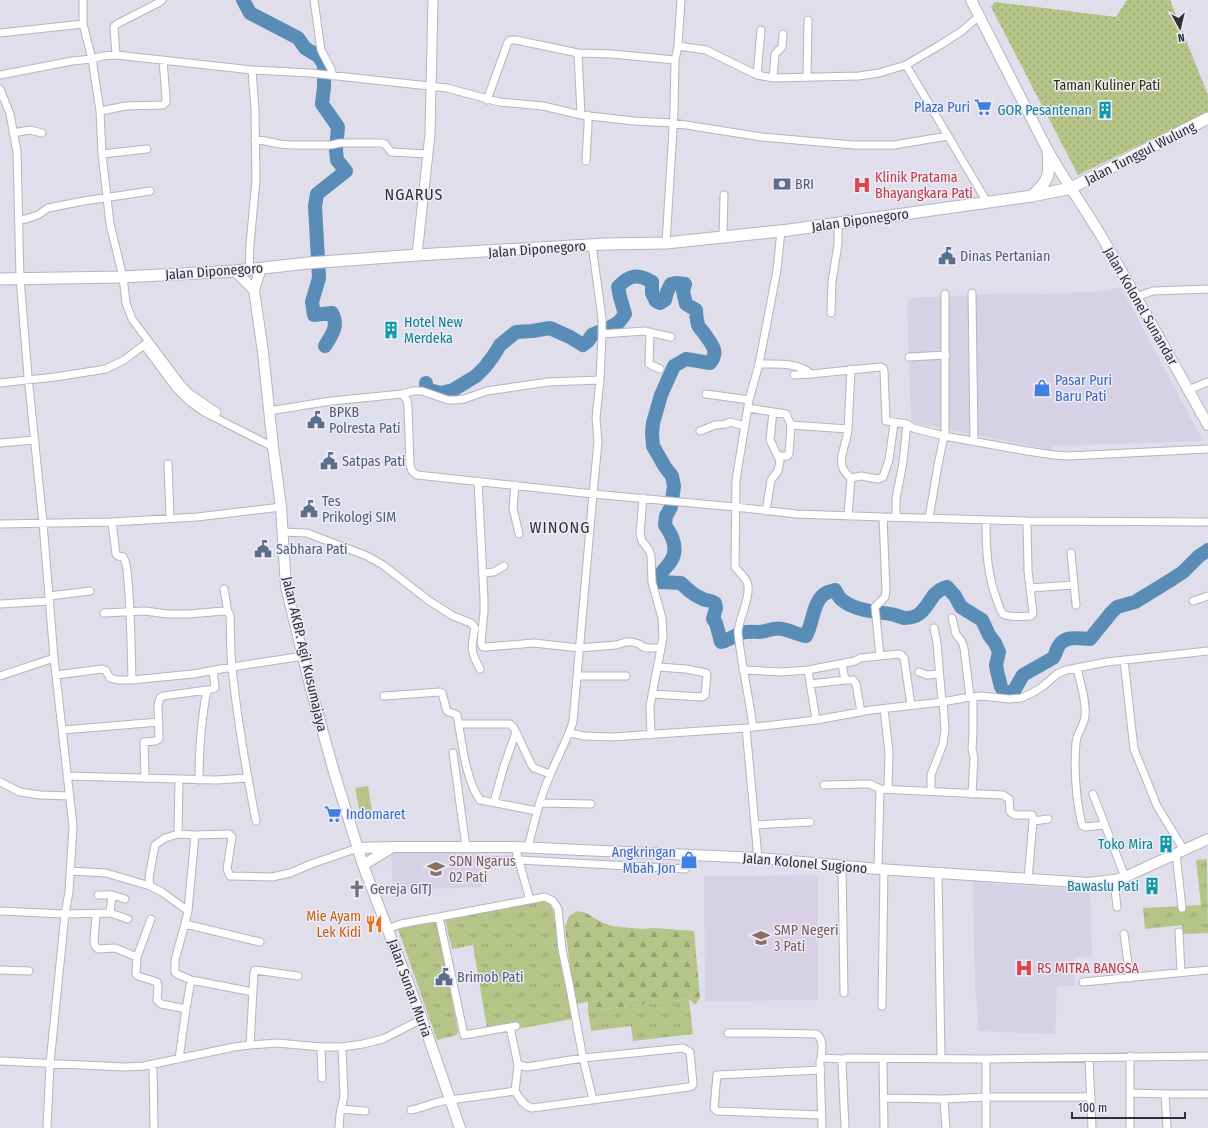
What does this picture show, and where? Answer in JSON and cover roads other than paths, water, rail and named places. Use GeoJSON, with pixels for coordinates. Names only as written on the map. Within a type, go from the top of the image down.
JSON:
{"type":"FeatureCollection","features":[{"type":"Feature","properties":{"kind":"main road","name":"Jalan Kolonel Sunandar"},"geometry":{"type":"LineString","coordinates":[[971,0],[1058,169],[1088,214],[1208,425]]}},
{"type":"Feature","properties":{"kind":"main road","name":"Jalan Tunggul Wulung"},"geometry":{"type":"LineString","coordinates":[[1071,188],[1208,118]]}},
{"type":"Feature","properties":{"kind":"main road"},"geometry":{"type":"LineString","coordinates":[[1032,196],[1048,179],[1050,168],[1048,151]]}},
{"type":"Feature","properties":{"kind":"main road","name":"Jalan Diponegoro"},"geometry":{"type":"LineString","coordinates":[[0,279],[123,277],[235,271],[328,261],[417,255],[592,245],[666,243],[781,231],[1032,196],[1071,188]]}},
{"type":"Feature","properties":{"kind":"main road","name":"Jalan AKBP. Agil Kusumajaya"},"geometry":{"type":"LineString","coordinates":[[261,268],[254,290],[263,352],[281,507],[286,587],[311,689],[334,772],[358,848]]}},
{"type":"Feature","properties":{"kind":"main road"},"geometry":{"type":"LineString","coordinates":[[235,271],[254,290]]}},
{"type":"Feature","properties":{"kind":"main road","name":"Jalan Kolonel Sugiono"},"geometry":{"type":"LineString","coordinates":[[358,848],[393,846],[466,848],[515,847],[758,858],[881,869],[1087,883],[1114,880],[1124,877],[1208,839]]}},
{"type":"Feature","properties":{"kind":"main road"},"geometry":{"type":"LineString","coordinates":[[364,865],[393,846]]}},
{"type":"Feature","properties":{"kind":"main road","name":"Jalan Sunan Muria"},"geometry":{"type":"LineString","coordinates":[[358,848],[422,1019],[460,1128]]}},
{"type":"Feature","properties":{"kind":"street"},"geometry":{"type":"LineString","coordinates":[[83,0],[83,24],[92,59],[100,111],[102,154],[110,224],[123,277],[126,303],[132,319],[147,343],[190,402],[204,412],[273,447]]}},
{"type":"Feature","properties":{"kind":"street"},"geometry":{"type":"LineString","coordinates":[[116,55],[114,27],[162,0]]}},
{"type":"Feature","properties":{"kind":"street"},"geometry":{"type":"LineString","coordinates":[[314,0],[321,50],[331,69],[330,76]]}},
{"type":"Feature","properties":{"kind":"street"},"geometry":{"type":"LineString","coordinates":[[417,255],[430,134],[433,0]]}},
{"type":"Feature","properties":{"kind":"street"},"geometry":{"type":"LineString","coordinates":[[666,243],[675,60],[678,46],[681,0]]}},
{"type":"Feature","properties":{"kind":"street"},"geometry":{"type":"LineString","coordinates":[[678,46],[706,50],[757,75],[773,78],[859,76],[879,73],[906,65],[940,46],[962,31],[979,16]]}},
{"type":"Feature","properties":{"kind":"street"},"geometry":{"type":"LineString","coordinates":[[807,77],[808,20]]}},
{"type":"Feature","properties":{"kind":"street"},"geometry":{"type":"LineString","coordinates":[[0,33],[83,24]]}},
{"type":"Feature","properties":{"kind":"street"},"geometry":{"type":"LineString","coordinates":[[757,75],[760,30]]}},
{"type":"Feature","properties":{"kind":"street"},"geometry":{"type":"LineString","coordinates":[[773,78],[775,54],[782,47],[783,34]]}},
{"type":"Feature","properties":{"kind":"street"},"geometry":{"type":"LineString","coordinates":[[487,100],[508,42],[511,40],[578,53],[611,54],[675,60]]}},
{"type":"Feature","properties":{"kind":"street"},"geometry":{"type":"LineString","coordinates":[[578,53],[584,115],[588,125],[586,161]]}},
{"type":"Feature","properties":{"kind":"street"},"geometry":{"type":"LineString","coordinates":[[0,75],[72,61],[116,55],[252,70],[310,73],[431,86],[465,92],[487,100],[543,106],[584,115],[634,121],[673,123],[762,137],[853,146],[894,145],[948,136]]}},
{"type":"Feature","properties":{"kind":"street"},"geometry":{"type":"LineString","coordinates":[[100,111],[126,106],[163,105],[166,102],[166,98],[163,60]]}},
{"type":"Feature","properties":{"kind":"street"},"geometry":{"type":"LineString","coordinates":[[906,65],[987,202]]}},
{"type":"Feature","properties":{"kind":"street"},"geometry":{"type":"LineString","coordinates":[[249,269],[256,180],[255,110],[252,70]]}},
{"type":"Feature","properties":{"kind":"street"},"geometry":{"type":"LineString","coordinates":[[0,89],[10,114],[17,152],[20,278],[28,380],[43,523],[54,658],[73,826],[69,892],[65,914],[50,1063],[47,1128]]}},
{"type":"Feature","properties":{"kind":"street"},"geometry":{"type":"LineString","coordinates":[[13,133],[30,130],[42,133]]}},
{"type":"Feature","properties":{"kind":"street"},"geometry":{"type":"LineString","coordinates":[[255,139],[280,144],[331,145],[340,143],[381,143],[385,144],[391,152],[428,154]]}},
{"type":"Feature","properties":{"kind":"street"},"geometry":{"type":"LineString","coordinates":[[102,154],[147,149]]}},
{"type":"Feature","properties":{"kind":"street"},"geometry":{"type":"LineString","coordinates":[[19,220],[38,215],[48,208],[150,191]]}},
{"type":"Feature","properties":{"kind":"street"},"geometry":{"type":"LineString","coordinates":[[723,237],[724,196]]}},
{"type":"Feature","properties":{"kind":"street"},"geometry":{"type":"LineString","coordinates":[[831,313],[832,282],[838,244],[838,223]]}},
{"type":"Feature","properties":{"kind":"street"},"geometry":{"type":"LineString","coordinates":[[758,858],[749,700],[738,634],[748,591],[748,584],[735,567],[735,507],[736,480],[744,426],[749,400],[759,364],[777,270],[781,231]]}},
{"type":"Feature","properties":{"kind":"street"},"geometry":{"type":"LineString","coordinates":[[528,848],[537,811],[550,774],[573,722],[598,442],[596,418],[600,380],[602,318],[592,245]]}},
{"type":"Feature","properties":{"kind":"street"},"geometry":{"type":"LineString","coordinates":[[1136,297],[1153,291],[1208,289]]}},
{"type":"Feature","properties":{"kind":"street"},"geometry":{"type":"LineString","coordinates":[[972,293],[974,438]]}},
{"type":"Feature","properties":{"kind":"street"},"geometry":{"type":"LineString","coordinates":[[929,518],[944,434],[946,355],[945,294]]}},
{"type":"Feature","properties":{"kind":"street"},"geometry":{"type":"LineString","coordinates":[[602,334],[644,331],[671,337]]}},
{"type":"Feature","properties":{"kind":"street"},"geometry":{"type":"LineString","coordinates":[[650,332],[649,364],[660,369]]}},
{"type":"Feature","properties":{"kind":"street"},"geometry":{"type":"LineString","coordinates":[[0,383],[55,377],[106,369],[124,360],[147,343]]}},
{"type":"Feature","properties":{"kind":"street"},"geometry":{"type":"LineString","coordinates":[[909,357],[946,355]]}},
{"type":"Feature","properties":{"kind":"street"},"geometry":{"type":"LineString","coordinates":[[759,364],[786,365],[804,369],[811,374]]}},
{"type":"Feature","properties":{"kind":"street"},"geometry":{"type":"LineString","coordinates":[[794,375],[880,367],[883,368],[884,371],[885,420],[887,422],[907,424],[913,428],[1027,451],[1069,456],[1208,449]]}},
{"type":"Feature","properties":{"kind":"street"},"geometry":{"type":"LineString","coordinates":[[851,369],[847,439],[841,457],[844,472],[851,478]]}},
{"type":"Feature","properties":{"kind":"street"},"geometry":{"type":"LineString","coordinates":[[269,411],[332,401],[402,394],[413,391],[422,391],[448,400],[456,400],[464,399],[487,390],[548,382],[600,380]]}},
{"type":"Feature","properties":{"kind":"street"},"geometry":{"type":"LineString","coordinates":[[1188,390],[1208,382]]}},
{"type":"Feature","properties":{"kind":"street"},"geometry":{"type":"LineString","coordinates":[[402,394],[407,400],[408,407],[410,465],[412,471],[417,475],[796,514],[883,518],[1027,521],[1208,522]]}},
{"type":"Feature","properties":{"kind":"street"},"geometry":{"type":"LineString","coordinates":[[706,394],[749,400]]}},
{"type":"Feature","properties":{"kind":"street"},"geometry":{"type":"LineString","coordinates":[[748,408],[786,414],[791,425],[788,454],[787,456],[778,456]]}},
{"type":"Feature","properties":{"kind":"street"},"geometry":{"type":"LineString","coordinates":[[766,511],[771,480],[776,474],[780,461],[770,440],[773,412]]}},
{"type":"Feature","properties":{"kind":"street"},"geometry":{"type":"LineString","coordinates":[[700,431],[715,425],[730,422],[744,426]]}},
{"type":"Feature","properties":{"kind":"street"},"geometry":{"type":"LineString","coordinates":[[851,478],[861,476],[878,479],[883,477],[889,460],[894,423]]}},
{"type":"Feature","properties":{"kind":"street"},"geometry":{"type":"LineString","coordinates":[[896,518],[896,499],[904,462],[907,424]]}},
{"type":"Feature","properties":{"kind":"street"},"geometry":{"type":"LineString","coordinates":[[791,425],[848,428]]}},
{"type":"Feature","properties":{"kind":"street"},"geometry":{"type":"LineString","coordinates":[[0,443],[35,440]]}},
{"type":"Feature","properties":{"kind":"street"},"geometry":{"type":"LineString","coordinates":[[168,464],[170,518]]}},
{"type":"Feature","properties":{"kind":"street"},"geometry":{"type":"LineString","coordinates":[[848,516],[851,478]]}},
{"type":"Feature","properties":{"kind":"street"},"geometry":{"type":"LineString","coordinates":[[478,481],[484,611],[480,640],[483,647],[534,643],[580,648],[632,642],[643,647],[661,648]]}},
{"type":"Feature","properties":{"kind":"street"},"geometry":{"type":"LineString","coordinates":[[515,485],[513,508],[519,534]]}},
{"type":"Feature","properties":{"kind":"street"},"geometry":{"type":"LineString","coordinates":[[643,498],[640,534],[642,541],[649,550],[651,556],[652,582],[662,618],[663,637],[650,706],[651,734]]}},
{"type":"Feature","properties":{"kind":"street"},"geometry":{"type":"LineString","coordinates":[[0,524],[112,522],[197,517],[281,507]]}},
{"type":"Feature","properties":{"kind":"street"},"geometry":{"type":"LineString","coordinates":[[880,656],[875,606],[885,597],[886,590],[883,518]]}},
{"type":"Feature","properties":{"kind":"street"},"geometry":{"type":"LineString","coordinates":[[986,520],[986,547],[989,573],[993,590],[1002,613],[1007,616],[1033,615],[1028,571],[1027,521]]}},
{"type":"Feature","properties":{"kind":"street"},"geometry":{"type":"LineString","coordinates":[[112,522],[116,554],[124,557],[125,560],[130,611],[132,680]]}},
{"type":"Feature","properties":{"kind":"street"},"geometry":{"type":"LineString","coordinates":[[283,532],[306,533],[367,556],[383,565],[428,600],[453,616],[471,623],[475,628],[472,653],[473,658],[480,670]]}},
{"type":"Feature","properties":{"kind":"street"},"geometry":{"type":"LineString","coordinates":[[1071,553],[1076,605]]}},
{"type":"Feature","properties":{"kind":"street"},"geometry":{"type":"LineString","coordinates":[[482,573],[494,572],[504,566]]}},
{"type":"Feature","properties":{"kind":"street"},"geometry":{"type":"LineString","coordinates":[[1030,588],[1073,586]]}},
{"type":"Feature","properties":{"kind":"street"},"geometry":{"type":"LineString","coordinates":[[224,589],[228,612],[230,615],[232,667],[248,778],[256,821]]}},
{"type":"Feature","properties":{"kind":"street"},"geometry":{"type":"LineString","coordinates":[[0,604],[50,599],[90,591]]}},
{"type":"Feature","properties":{"kind":"street"},"geometry":{"type":"LineString","coordinates":[[1193,601],[1208,596]]}},
{"type":"Feature","properties":{"kind":"street"},"geometry":{"type":"LineString","coordinates":[[104,613],[145,610],[167,614],[188,614],[224,610],[228,612]]}},
{"type":"Feature","properties":{"kind":"street"},"geometry":{"type":"LineString","coordinates":[[952,618],[956,634],[962,642],[964,648],[972,697],[972,749],[974,758],[972,794]]}},
{"type":"Feature","properties":{"kind":"street"},"geometry":{"type":"LineString","coordinates":[[931,791],[931,775],[943,744],[945,718],[934,628]]}},
{"type":"Feature","properties":{"kind":"street"},"geometry":{"type":"LineString","coordinates":[[569,733],[612,737],[750,728],[816,720],[861,712],[972,697],[982,696],[1009,699],[1021,698],[1042,687],[1061,672],[1124,660],[1208,651]]}},
{"type":"Feature","properties":{"kind":"street"},"geometry":{"type":"LineString","coordinates":[[743,670],[781,672],[808,670],[842,664],[855,661],[860,658],[899,654],[904,658],[911,705]]}},
{"type":"Feature","properties":{"kind":"street"},"geometry":{"type":"LineString","coordinates":[[56,675],[102,669],[106,671],[110,678],[117,680],[132,680],[193,674],[303,656]]}},
{"type":"Feature","properties":{"kind":"street"},"geometry":{"type":"LineString","coordinates":[[0,676],[54,658]]}},
{"type":"Feature","properties":{"kind":"street"},"geometry":{"type":"LineString","coordinates":[[1124,660],[1134,749],[1158,806],[1180,852],[1182,908]]}},
{"type":"Feature","properties":{"kind":"street"},"geometry":{"type":"LineString","coordinates":[[842,664],[844,680]]}},
{"type":"Feature","properties":{"kind":"street"},"geometry":{"type":"LineString","coordinates":[[652,694],[700,697],[705,695],[706,673],[658,667]]}},
{"type":"Feature","properties":{"kind":"street"},"geometry":{"type":"LineString","coordinates":[[1077,668],[1085,709],[1084,722],[1076,741],[1076,766],[1080,816],[1082,825],[1085,827],[1104,825]]}},
{"type":"Feature","properties":{"kind":"street"},"geometry":{"type":"LineString","coordinates":[[145,778],[144,742],[159,739],[158,701],[161,697],[214,688],[213,670]]}},
{"type":"Feature","properties":{"kind":"street"},"geometry":{"type":"LineString","coordinates":[[808,670],[816,720]]}},
{"type":"Feature","properties":{"kind":"street"},"geometry":{"type":"LineString","coordinates":[[919,672],[928,675],[940,674]]}},
{"type":"Feature","properties":{"kind":"street"},"geometry":{"type":"LineString","coordinates":[[577,676],[626,676]]}},
{"type":"Feature","properties":{"kind":"street"},"geometry":{"type":"LineString","coordinates":[[810,684],[853,680],[856,684],[861,712]]}},
{"type":"Feature","properties":{"kind":"street"},"geometry":{"type":"LineString","coordinates":[[199,780],[201,727],[207,690]]}},
{"type":"Feature","properties":{"kind":"street"},"geometry":{"type":"LineString","coordinates":[[384,696],[442,693],[447,711],[457,715],[467,769],[476,794],[482,801],[537,811]]}},
{"type":"Feature","properties":{"kind":"street"},"geometry":{"type":"LineString","coordinates":[[884,709],[889,752],[888,788]]}},
{"type":"Feature","properties":{"kind":"street"},"geometry":{"type":"LineString","coordinates":[[63,730],[159,722]]}},
{"type":"Feature","properties":{"kind":"street"},"geometry":{"type":"LineString","coordinates":[[459,724],[510,724],[514,728],[534,768],[550,774]]}},
{"type":"Feature","properties":{"kind":"street"},"geometry":{"type":"LineString","coordinates":[[494,802],[504,766],[516,732]]}},
{"type":"Feature","properties":{"kind":"street"},"geometry":{"type":"LineString","coordinates":[[453,753],[466,848]]}},
{"type":"Feature","properties":{"kind":"street"},"geometry":{"type":"LineString","coordinates":[[67,776],[199,780],[248,778]]}},
{"type":"Feature","properties":{"kind":"street"},"geometry":{"type":"LineString","coordinates":[[178,834],[179,779]]}},
{"type":"Feature","properties":{"kind":"street"},"geometry":{"type":"LineString","coordinates":[[0,782],[20,792],[40,795],[70,796]]}},
{"type":"Feature","properties":{"kind":"street"},"geometry":{"type":"LineString","coordinates":[[824,785],[870,784],[880,789],[888,788],[1004,795],[1009,799],[1010,812],[1015,814],[1032,815],[1033,817],[1028,880]]}},
{"type":"Feature","properties":{"kind":"street"},"geometry":{"type":"LineString","coordinates":[[880,789],[882,1006]]}},
{"type":"Feature","properties":{"kind":"street"},"geometry":{"type":"LineString","coordinates":[[1093,794],[1124,877]]}},
{"type":"Feature","properties":{"kind":"street"},"geometry":{"type":"LineString","coordinates":[[540,803],[591,804]]}},
{"type":"Feature","properties":{"kind":"street"},"geometry":{"type":"LineString","coordinates":[[1033,821],[1048,819]]}},
{"type":"Feature","properties":{"kind":"street"},"geometry":{"type":"LineString","coordinates":[[755,825],[810,822]]}},
{"type":"Feature","properties":{"kind":"street"},"geometry":{"type":"LineString","coordinates":[[150,886],[149,877],[155,845],[165,838],[178,834],[231,835],[232,837],[226,869],[230,876],[272,877],[290,873],[358,848]]}},
{"type":"Feature","properties":{"kind":"street"},"geometry":{"type":"LineString","coordinates":[[195,835],[188,911],[174,969],[177,974],[191,980],[253,992]]}},
{"type":"Feature","properties":{"kind":"street"},"geometry":{"type":"LineString","coordinates":[[515,847],[530,900]]}},
{"type":"Feature","properties":{"kind":"street"},"geometry":{"type":"LineString","coordinates":[[481,861],[519,860],[686,869]]}},
{"type":"Feature","properties":{"kind":"street"},"geometry":{"type":"LineString","coordinates":[[842,866],[844,993]]}},
{"type":"Feature","properties":{"kind":"street"},"geometry":{"type":"LineString","coordinates":[[70,871],[106,873],[150,886],[162,892],[188,911]]}},
{"type":"Feature","properties":{"kind":"street"},"geometry":{"type":"LineString","coordinates":[[938,873],[940,1058]]}},
{"type":"Feature","properties":{"kind":"street"},"geometry":{"type":"LineString","coordinates":[[1114,880],[1117,907]]}},
{"type":"Feature","properties":{"kind":"street"},"geometry":{"type":"LineString","coordinates":[[98,895],[112,895],[125,900]]}},
{"type":"Feature","properties":{"kind":"street"},"geometry":{"type":"LineString","coordinates":[[110,913],[112,895]]}},
{"type":"Feature","properties":{"kind":"street"},"geometry":{"type":"LineString","coordinates":[[388,929],[401,924],[545,897],[553,901],[558,909],[562,949],[583,1058],[593,1100]]}},
{"type":"Feature","properties":{"kind":"street"},"geometry":{"type":"LineString","coordinates":[[0,911],[65,914],[110,913],[128,919]]}},
{"type":"Feature","properties":{"kind":"street"},"geometry":{"type":"LineString","coordinates":[[96,914],[95,946],[98,949],[115,948],[138,956]]}},
{"type":"Feature","properties":{"kind":"street"},"geometry":{"type":"LineString","coordinates":[[439,917],[464,1035],[513,1027],[518,1065],[515,1091],[528,1107],[532,1108],[593,1100],[692,1086],[693,1084],[690,1052],[683,1048],[583,1058],[527,1067],[518,1065]]}},
{"type":"Feature","properties":{"kind":"street"},"geometry":{"type":"LineString","coordinates":[[151,920],[138,956],[136,974],[157,982],[158,1003],[186,1009]]}},
{"type":"Feature","properties":{"kind":"street"},"geometry":{"type":"LineString","coordinates":[[185,924],[260,942]]}},
{"type":"Feature","properties":{"kind":"street"},"geometry":{"type":"LineString","coordinates":[[1179,932],[1181,972]]}},
{"type":"Feature","properties":{"kind":"street"},"geometry":{"type":"LineString","coordinates":[[1124,934],[1130,978]]}},
{"type":"Feature","properties":{"kind":"street"},"geometry":{"type":"LineString","coordinates":[[0,970],[29,971]]}},
{"type":"Feature","properties":{"kind":"street"},"geometry":{"type":"LineString","coordinates":[[250,1045],[255,970],[298,976]]}},
{"type":"Feature","properties":{"kind":"street"},"geometry":{"type":"LineString","coordinates":[[1083,982],[1208,970]]}},
{"type":"Feature","properties":{"kind":"street"},"geometry":{"type":"LineString","coordinates":[[179,1059],[191,980]]}},
{"type":"Feature","properties":{"kind":"street"},"geometry":{"type":"LineString","coordinates":[[0,1061],[124,1068],[144,1066],[250,1045],[277,1043],[322,1047],[342,1047],[383,1039],[422,1019]]}},
{"type":"Feature","properties":{"kind":"street"},"geometry":{"type":"LineString","coordinates":[[728,1033],[763,1032],[818,1035],[821,1040],[822,1058],[820,1061],[822,1128]]}},
{"type":"Feature","properties":{"kind":"street"},"geometry":{"type":"LineString","coordinates":[[322,1047],[322,1078]]}},
{"type":"Feature","properties":{"kind":"street"},"geometry":{"type":"LineString","coordinates":[[339,1128],[344,1096],[342,1047]]}},
{"type":"Feature","properties":{"kind":"street"},"geometry":{"type":"LineString","coordinates":[[1130,1056],[1130,1128]]}},
{"type":"Feature","properties":{"kind":"street"},"geometry":{"type":"LineString","coordinates":[[822,1058],[986,1059],[1208,1056]]}},
{"type":"Feature","properties":{"kind":"street"},"geometry":{"type":"LineString","coordinates":[[1089,1058],[1092,1128]]}},
{"type":"Feature","properties":{"kind":"street"},"geometry":{"type":"LineString","coordinates":[[843,1059],[844,1128]]}},
{"type":"Feature","properties":{"kind":"street"},"geometry":{"type":"LineString","coordinates":[[883,1059],[884,1128]]}},
{"type":"Feature","properties":{"kind":"street"},"geometry":{"type":"LineString","coordinates":[[986,1059],[986,1128]]}},
{"type":"Feature","properties":{"kind":"street"},"geometry":{"type":"LineString","coordinates":[[153,1064],[154,1128]]}},
{"type":"Feature","properties":{"kind":"street"},"geometry":{"type":"LineString","coordinates":[[821,1070],[717,1075],[714,1108],[716,1111],[821,1115]]}},
{"type":"Feature","properties":{"kind":"street"},"geometry":{"type":"LineString","coordinates":[[411,1110],[432,1103],[515,1091]]}},
{"type":"Feature","properties":{"kind":"street"},"geometry":{"type":"LineString","coordinates":[[1130,1093],[1208,1094]]}},
{"type":"Feature","properties":{"kind":"street"},"geometry":{"type":"LineString","coordinates":[[1165,1094],[1167,1128]]}},
{"type":"Feature","properties":{"kind":"street"},"geometry":{"type":"LineString","coordinates":[[884,1098],[1091,1097]]}},
{"type":"Feature","properties":{"kind":"street"},"geometry":{"type":"LineString","coordinates":[[944,1098],[946,1128]]}},
{"type":"Feature","properties":{"kind":"street"},"geometry":{"type":"LineString","coordinates":[[341,1109],[365,1111]]}},
{"type":"Feature","properties":{"kind":"waterway"},"geometry":{"type":"LineString","coordinates":[[243,0],[250,13],[298,38],[305,48],[318,56],[324,64],[322,104],[338,127],[336,150],[337,160],[346,171],[317,194],[315,206],[319,278],[312,302],[314,315],[332,313],[335,322],[334,330],[325,346]]}},
{"type":"Feature","properties":{"kind":"waterway"},"geometry":{"type":"LineString","coordinates":[[607,329],[619,322],[625,314],[618,287],[626,280],[638,276],[652,282],[652,293],[656,301],[660,303],[665,300],[671,284],[685,284],[683,291],[686,304],[696,310],[698,326],[713,348],[714,355],[710,363],[686,359],[674,366],[661,395],[653,423],[652,433],[653,446],[672,476],[674,486],[671,507],[666,516],[665,525],[674,542],[674,552],[671,561],[657,579],[660,582],[681,583],[697,596],[715,603],[716,608],[713,619],[716,623],[721,642],[741,633],[760,632],[777,628],[806,636],[818,601],[826,593],[835,590],[841,599],[854,607],[906,618],[914,617],[923,611],[934,595],[947,587],[955,596],[961,607],[982,620],[999,652],[996,665],[1001,687],[1005,692],[1011,692],[1015,689],[1023,675],[1053,658],[1058,647],[1064,640],[1072,638],[1090,639],[1117,607],[1135,602],[1174,578],[1208,550]]}},
{"type":"Feature","properties":{"kind":"waterway"},"geometry":{"type":"LineString","coordinates":[[426,383],[426,388],[429,390],[441,393],[453,390],[476,376],[485,367],[500,345],[516,332],[550,328],[583,345],[592,335],[601,331]]}},
{"type":"Feature","properties":{"kind":"place","name":"Plaza Puri"},"geometry":{"type":"Point","coordinates":[983,107]}},
{"type":"Feature","properties":{"kind":"place","name":"GOR Pesantenan"},"geometry":{"type":"Point","coordinates":[1105,110]}},
{"type":"Feature","properties":{"kind":"place","name":"BRI"},"geometry":{"type":"Point","coordinates":[782,184]}},
{"type":"Feature","properties":{"kind":"place","name":"Klinik Pratama Bhayangkara Pati"},"geometry":{"type":"Point","coordinates":[862,185]}},
{"type":"Feature","properties":{"kind":"place","name":"Dinas Pertanian"},"geometry":{"type":"Point","coordinates":[947,256]}},
{"type":"Feature","properties":{"kind":"place","name":"Hotel New Merdeka"},"geometry":{"type":"Point","coordinates":[391,330]}},
{"type":"Feature","properties":{"kind":"place","name":"Pasar Puri Baru Pati"},"geometry":{"type":"Point","coordinates":[1042,388]}},
{"type":"Feature","properties":{"kind":"place","name":"BPKB Polresta Pati"},"geometry":{"type":"Point","coordinates":[316,420]}},
{"type":"Feature","properties":{"kind":"place","name":"Satpas Pati"},"geometry":{"type":"Point","coordinates":[329,461]}},
{"type":"Feature","properties":{"kind":"place","name":"Tes Prikologi SIM"},"geometry":{"type":"Point","coordinates":[309,509]}},
{"type":"Feature","properties":{"kind":"place","name":"Sabhara Pati"},"geometry":{"type":"Point","coordinates":[263,549]}},
{"type":"Feature","properties":{"kind":"place","name":"Indomaret"},"geometry":{"type":"Point","coordinates":[333,814]}},
{"type":"Feature","properties":{"kind":"place","name":"Toko Mira"},"geometry":{"type":"Point","coordinates":[1166,844]}},
{"type":"Feature","properties":{"kind":"place","name":"Angkringan Mbah Jon"},"geometry":{"type":"Point","coordinates":[689,860]}},
{"type":"Feature","properties":{"kind":"place","name":"SDN Ngarus 02 Pati"},"geometry":{"type":"Point","coordinates":[436,869]}},
{"type":"Feature","properties":{"kind":"place","name":"Bawaslu Pati"},"geometry":{"type":"Point","coordinates":[1152,886]}},
{"type":"Feature","properties":{"kind":"place","name":"Gereja GITJ"},"geometry":{"type":"Point","coordinates":[357,889]}},
{"type":"Feature","properties":{"kind":"place","name":"Mie Ayam Lek Kidi"},"geometry":{"type":"Point","coordinates":[374,924]}},
{"type":"Feature","properties":{"kind":"place","name":"SMP Negeri 3 Pati"},"geometry":{"type":"Point","coordinates":[761,938]}},
{"type":"Feature","properties":{"kind":"place","name":"RS MITRA BANGSA"},"geometry":{"type":"Point","coordinates":[1024,968]}},
{"type":"Feature","properties":{"kind":"place","name":"Brimob Pati"},"geometry":{"type":"Point","coordinates":[444,977]}},
{"type":"Feature","properties":{"kind":"district","name":"NGARUS"},"geometry":{"type":"Point","coordinates":[414,194]}},
{"type":"Feature","properties":{"kind":"district","name":"WINONG"},"geometry":{"type":"Point","coordinates":[560,527]}},
{"type":"Feature","properties":{"kind":"park label","name":"Taman Kuliner Pati"},"geometry":{"type":"Point","coordinates":[1107,85]}}]}
